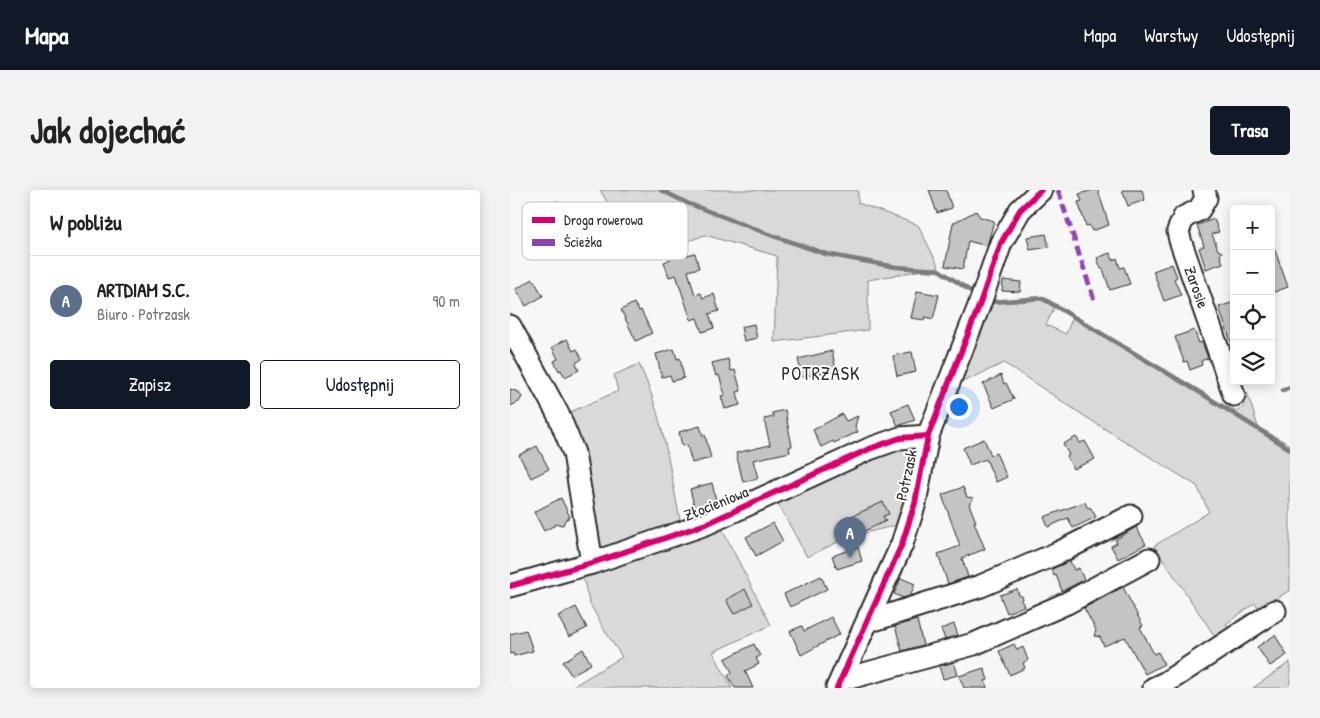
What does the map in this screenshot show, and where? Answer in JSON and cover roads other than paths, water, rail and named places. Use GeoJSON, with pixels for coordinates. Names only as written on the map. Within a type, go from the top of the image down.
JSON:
{"type":"FeatureCollection","features":[{"type":"Feature","properties":{"kind":"street","name":"Potrzask"},"geometry":{"type":"LineString","coordinates":[[840,681],[902,544],[915,503],[928,436],[979,306],[1001,243],[1020,210],[1040,190]]}},
{"type":"Feature","properties":{"kind":"street","name":"Zarosie"},"geometry":{"type":"LineString","coordinates":[[1204,190],[1206,198],[1203,204],[1199,210],[1184,217],[1178,231],[1234,395]]}},
{"type":"Feature","properties":{"kind":"street"},"geometry":{"type":"LineString","coordinates":[[510,326],[558,414],[574,453],[592,563]]}},
{"type":"Feature","properties":{"kind":"street","name":"Złocieniowa"},"geometry":{"type":"LineString","coordinates":[[510,586],[592,563],[706,524],[877,447],[900,438],[928,436]]}},
{"type":"Feature","properties":{"kind":"street"},"geometry":{"type":"LineString","coordinates":[[869,616],[877,619],[981,586],[1060,552],[1131,516]]}},
{"type":"Feature","properties":{"kind":"street","name":"Potrzask"},"geometry":{"type":"LineString","coordinates":[[840,681],[974,644],[1067,603],[1150,559]]}},
{"type":"Feature","properties":{"kind":"street"},"geometry":{"type":"LineString","coordinates":[[1154,688],[1165,683],[1275,611]]}},
{"type":"Feature","properties":{"kind":"waterway"},"geometry":{"type":"LineString","coordinates":[[661,190],[685,202]]}},
{"type":"Feature","properties":{"kind":"waterway"},"geometry":{"type":"LineString","coordinates":[[688,203],[826,254],[896,267],[939,270],[972,292]]}},
{"type":"Feature","properties":{"kind":"waterway"},"geometry":{"type":"LineString","coordinates":[[990,302],[1042,298],[1290,449]]}},
{"type":"Feature","properties":{"kind":"waterway"},"geometry":{"type":"LineString","coordinates":[[1283,390],[1290,387]]}},
{"type":"Feature","properties":{"kind":"place","name":"ARTDIAM S.C."},"geometry":{"type":"Point","coordinates":[850,558]}},
{"type":"Feature","properties":{"kind":"district","name":"POTRZASK"},"geometry":{"type":"Point","coordinates":[821,373]}}]}
